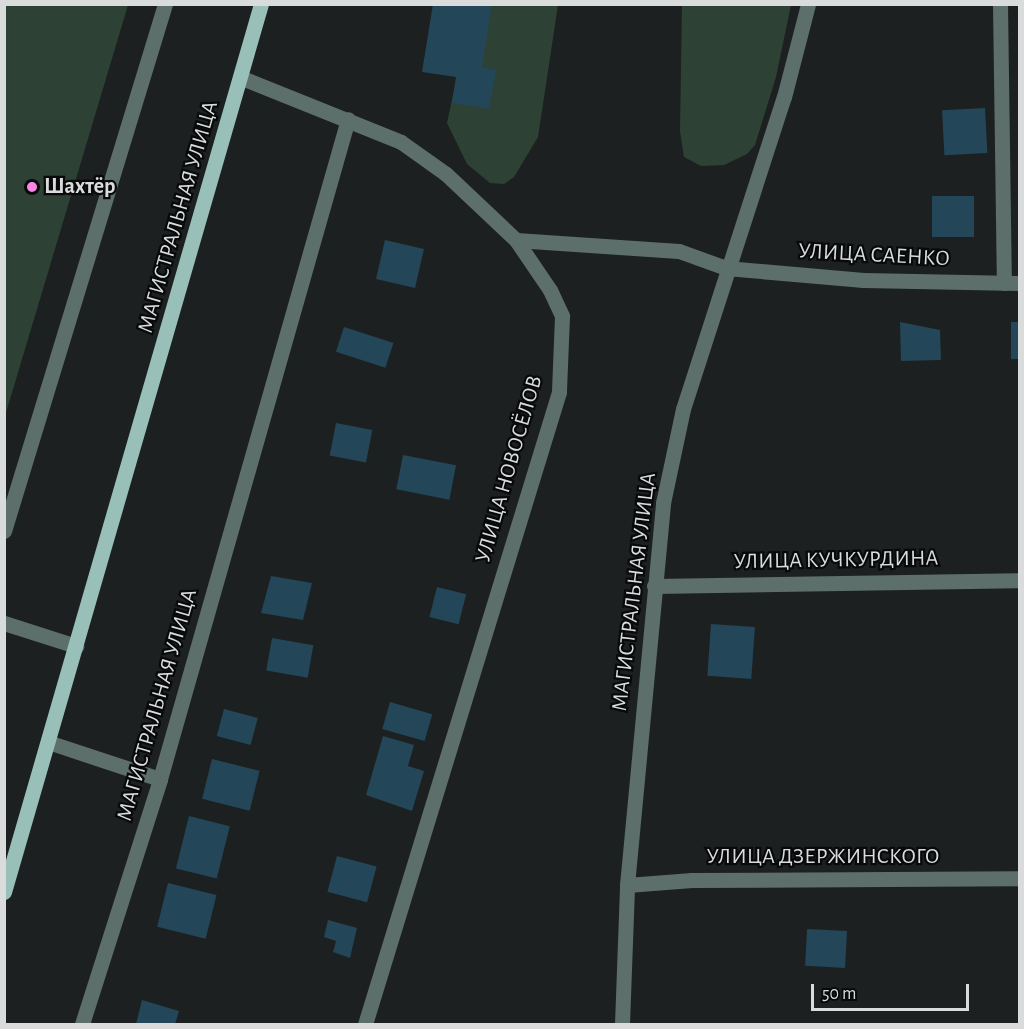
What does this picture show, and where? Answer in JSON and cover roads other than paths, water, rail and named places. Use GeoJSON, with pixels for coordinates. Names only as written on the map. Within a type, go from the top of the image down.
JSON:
{"type":"FeatureCollection","features":[{"type":"Feature","properties":{"kind":"main road","name":"МАГИСТРАЛЬНАЯ УЛИЦА"},"geometry":{"type":"LineString","coordinates":[[4,891],[242,78],[261,4]]}},
{"type":"Feature","properties":{"kind":"street"},"geometry":{"type":"LineString","coordinates":[[4,531],[165,4]]}},
{"type":"Feature","properties":{"kind":"street","name":"МАГИСТРАЛЬНАЯ УЛИЦА"},"geometry":{"type":"LineString","coordinates":[[622,1024],[627,885],[663,503],[683,409],[726,268],[784,97],[808,4]]}},
{"type":"Feature","properties":{"kind":"street"},"geometry":{"type":"LineString","coordinates":[[1000,4],[1004,283]]}},
{"type":"Feature","properties":{"kind":"street","name":"УЛИЦА НОВОСЁЛОВ"},"geometry":{"type":"LineString","coordinates":[[242,78],[401,142],[446,174],[516,240],[550,290],[562,316],[559,392],[365,1024]]}},
{"type":"Feature","properties":{"kind":"street","name":"МАГИСТРАЛЬНАЯ УЛИЦА"},"geometry":{"type":"LineString","coordinates":[[82,1024],[160,779],[348,119]]}},
{"type":"Feature","properties":{"kind":"street","name":"УЛИЦА САЕНКО"},"geometry":{"type":"LineString","coordinates":[[516,240],[679,251],[726,268],[862,280],[1020,283]]}},
{"type":"Feature","properties":{"kind":"street","name":"УЛИЦА КУЧКУРДИНА"},"geometry":{"type":"LineString","coordinates":[[654,586],[1020,580]]}},
{"type":"Feature","properties":{"kind":"street"},"geometry":{"type":"LineString","coordinates":[[4,623],[76,646]]}},
{"type":"Feature","properties":{"kind":"street"},"geometry":{"type":"LineString","coordinates":[[48,742],[160,779]]}},
{"type":"Feature","properties":{"kind":"street","name":"УЛИЦА ДЗЕРЖИНСКОГО"},"geometry":{"type":"LineString","coordinates":[[627,885],[692,880],[1020,878]]}},
{"type":"Feature","properties":{"kind":"place","name":"Шахтёр"},"geometry":{"type":"Point","coordinates":[32,187]}}]}
